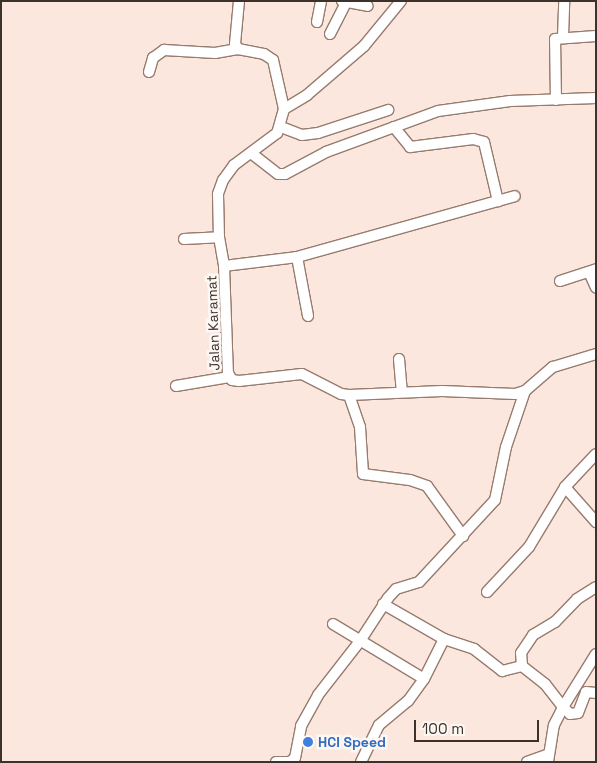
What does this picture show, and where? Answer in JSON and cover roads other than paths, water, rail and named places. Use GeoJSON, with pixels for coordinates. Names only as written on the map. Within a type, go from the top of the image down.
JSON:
{"type":"FeatureCollection","features":[{"type":"Feature","properties":{"kind":"street"},"geometry":{"type":"LineString","coordinates":[[238,49],[234,38],[239,1]]}},
{"type":"Feature","properties":{"kind":"street"},"geometry":{"type":"LineString","coordinates":[[317,22],[321,1]]}},
{"type":"Feature","properties":{"kind":"street"},"geometry":{"type":"LineString","coordinates":[[284,109],[306,96],[364,46],[400,1]]}},
{"type":"Feature","properties":{"kind":"street"},"geometry":{"type":"LineString","coordinates":[[563,37],[564,1]]}},
{"type":"Feature","properties":{"kind":"street"},"geometry":{"type":"LineString","coordinates":[[330,34],[344,2],[368,6]]}},
{"type":"Feature","properties":{"kind":"street"},"geometry":{"type":"LineString","coordinates":[[556,100],[554,41],[563,37],[596,36]]}},
{"type":"Feature","properties":{"kind":"street"},"geometry":{"type":"LineString","coordinates":[[149,72],[153,58],[164,50],[215,53],[238,49],[264,54],[273,60],[284,109],[281,127],[302,135],[318,133],[388,110]]}},
{"type":"Feature","properties":{"kind":"street"},"geometry":{"type":"LineString","coordinates":[[251,153],[278,174],[285,174],[326,152],[438,111],[534,99],[596,98]]}},
{"type":"Feature","properties":{"kind":"street"},"geometry":{"type":"LineString","coordinates":[[394,126],[410,147],[473,140],[484,142],[498,201]]}},
{"type":"Feature","properties":{"kind":"street","name":"Jalan Karamat"},"geometry":{"type":"LineString","coordinates":[[281,127],[271,141],[234,165],[220,187],[218,238],[224,266],[229,377],[240,382],[302,374],[341,394],[350,395],[402,392],[510,394],[525,392]]}},
{"type":"Feature","properties":{"kind":"street"},"geometry":{"type":"LineString","coordinates":[[224,266],[297,257],[515,196]]}},
{"type":"Feature","properties":{"kind":"street"},"geometry":{"type":"LineString","coordinates":[[184,239],[218,238]]}},
{"type":"Feature","properties":{"kind":"street"},"geometry":{"type":"LineString","coordinates":[[297,257],[308,316]]}},
{"type":"Feature","properties":{"kind":"street"},"geometry":{"type":"LineString","coordinates":[[560,281],[592,270],[596,288]]}},
{"type":"Feature","properties":{"kind":"street"},"geometry":{"type":"LineString","coordinates":[[276,762],[290,762],[295,758],[303,722],[318,695],[360,641],[383,604],[396,589],[419,582],[495,500],[506,447],[525,392],[553,366],[596,354]]}},
{"type":"Feature","properties":{"kind":"street"},"geometry":{"type":"LineString","coordinates":[[399,359],[402,392]]}},
{"type":"Feature","properties":{"kind":"street"},"geometry":{"type":"LineString","coordinates":[[176,386],[229,377]]}},
{"type":"Feature","properties":{"kind":"street"},"geometry":{"type":"LineString","coordinates":[[350,395],[360,427],[363,474],[422,483],[432,491],[463,536]]}},
{"type":"Feature","properties":{"kind":"street"},"geometry":{"type":"LineString","coordinates":[[487,592],[529,547],[565,487],[596,454]]}},
{"type":"Feature","properties":{"kind":"street"},"geometry":{"type":"LineString","coordinates":[[565,487],[596,522]]}},
{"type":"Feature","properties":{"kind":"street"},"geometry":{"type":"LineString","coordinates":[[596,587],[577,599],[555,622],[528,639],[521,653],[522,666],[546,684],[570,714],[578,713],[586,692],[596,693]]}},
{"type":"Feature","properties":{"kind":"street"},"geometry":{"type":"LineString","coordinates":[[383,604],[444,639],[474,650],[502,671],[522,666]]}},
{"type":"Feature","properties":{"kind":"street"},"geometry":{"type":"LineString","coordinates":[[333,624],[424,680]]}},
{"type":"Feature","properties":{"kind":"street"},"geometry":{"type":"LineString","coordinates":[[361,762],[379,725],[408,700],[424,680],[444,639]]}},
{"type":"Feature","properties":{"kind":"street"},"geometry":{"type":"LineString","coordinates":[[527,762],[549,758],[554,725],[596,654]]}},
{"type":"Feature","properties":{"kind":"place","name":"HCI Speed"},"geometry":{"type":"Point","coordinates":[308,742]}}]}
